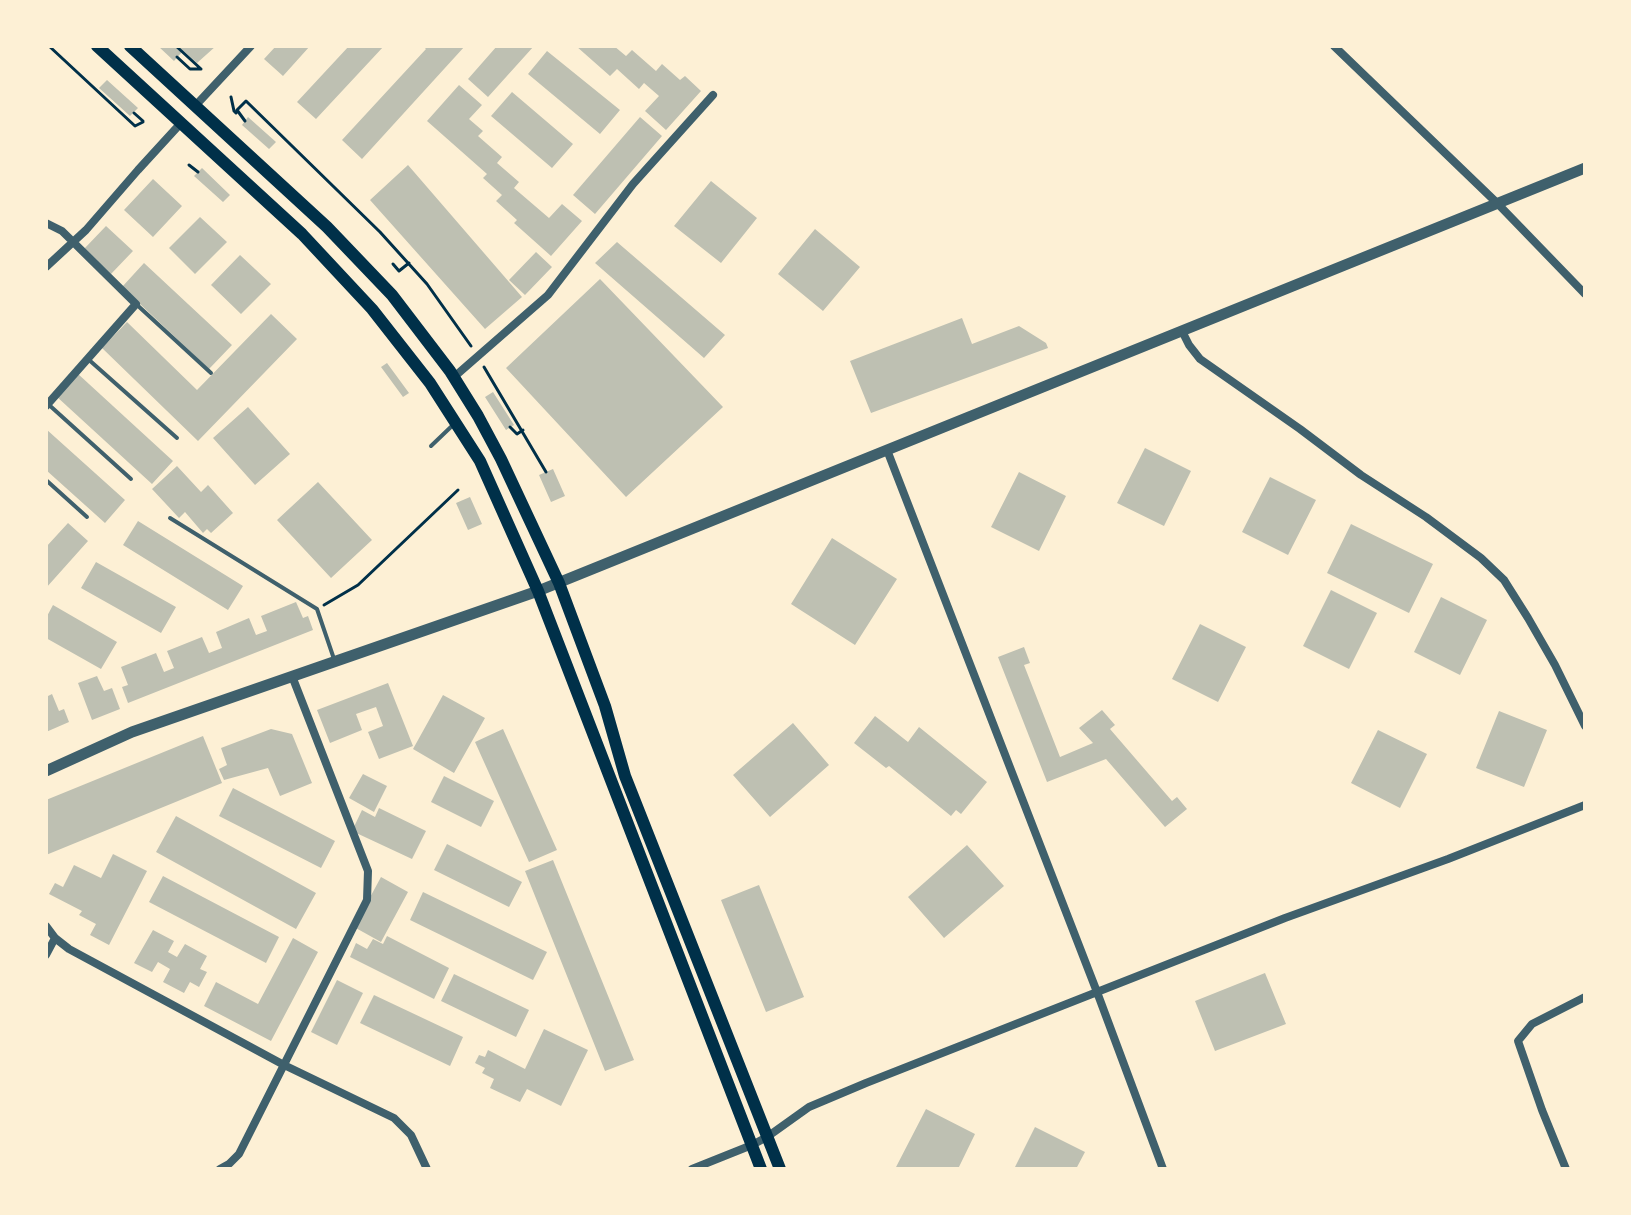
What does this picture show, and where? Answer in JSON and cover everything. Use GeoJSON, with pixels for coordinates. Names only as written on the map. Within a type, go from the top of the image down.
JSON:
{"type":"FeatureCollection","features":[{"type":"Feature","properties":{"kind":"main road"},"geometry":{"type":"LineString","coordinates":[[97,46],[302,234],[372,309],[430,383],[480,461],[538,591],[761,1169]]}},
{"type":"Feature","properties":{"kind":"main road"},"geometry":{"type":"LineString","coordinates":[[130,46],[327,227],[392,295],[454,377],[478,416],[559,583],[605,706],[625,776],[780,1169]]}},
{"type":"Feature","properties":{"kind":"street"},"geometry":{"type":"LineString","coordinates":[[196,105],[251,46]]}},
{"type":"Feature","properties":{"kind":"street"},"geometry":{"type":"LineString","coordinates":[[1334,46],[1497,203],[1585,294]]}},
{"type":"Feature","properties":{"kind":"street"},"geometry":{"type":"LineString","coordinates":[[454,377],[548,295],[633,184],[713,95]]}},
{"type":"Feature","properties":{"kind":"street"},"geometry":{"type":"LineString","coordinates":[[46,267],[86,230],[181,123]]}},
{"type":"Feature","properties":{"kind":"street"},"geometry":{"type":"LineString","coordinates":[[46,771],[132,732],[559,583],[1585,168]]}},
{"type":"Feature","properties":{"kind":"street"},"geometry":{"type":"LineString","coordinates":[[46,223],[62,231],[136,304],[47,404]]}},
{"type":"Feature","properties":{"kind":"street"},"geometry":{"type":"LineString","coordinates":[[1182,331],[1200,359],[1361,475],[1426,517],[1481,558],[1504,580],[1555,665],[1585,726]]}},
{"type":"Feature","properties":{"kind":"street"},"geometry":{"type":"LineString","coordinates":[[887,450],[1163,1169]]}},
{"type":"Feature","properties":{"kind":"street"},"geometry":{"type":"LineString","coordinates":[[220,1169],[239,1154],[367,900],[368,871],[292,676]]}},
{"type":"Feature","properties":{"kind":"street"},"geometry":{"type":"LineString","coordinates":[[692,1169],[752,1145],[809,1107],[1285,918],[1585,805]]}},
{"type":"Feature","properties":{"kind":"street"},"geometry":{"type":"LineString","coordinates":[[46,926],[69,949],[284,1065],[394,1118],[411,1135],[427,1169]]}},
{"type":"Feature","properties":{"kind":"street"},"geometry":{"type":"LineString","coordinates":[[46,955],[55,938]]}},
{"type":"Feature","properties":{"kind":"street"},"geometry":{"type":"LineString","coordinates":[[1566,1169],[1518,1041],[1532,1024],[1585,997]]}},
{"type":"Feature","properties":{"kind":"lane"},"geometry":{"type":"LineString","coordinates":[[136,304],[211,373]]}},
{"type":"Feature","properties":{"kind":"lane"},"geometry":{"type":"LineString","coordinates":[[88,359],[177,438]]}},
{"type":"Feature","properties":{"kind":"lane"},"geometry":{"type":"LineString","coordinates":[[47,404],[131,479]]}},
{"type":"Feature","properties":{"kind":"lane"},"geometry":{"type":"LineString","coordinates":[[431,446],[456,423]]}},
{"type":"Feature","properties":{"kind":"lane"},"geometry":{"type":"LineString","coordinates":[[46,480],[87,517]]}},
{"type":"Feature","properties":{"kind":"lane"},"geometry":{"type":"LineString","coordinates":[[170,518],[317,609],[335,662]]}},
{"type":"Feature","properties":{"kind":"path"},"geometry":{"type":"LineString","coordinates":[[49,46],[135,126],[143,122],[134,113]]}},
{"type":"Feature","properties":{"kind":"path"},"geometry":{"type":"LineString","coordinates":[[176,46],[201,69],[190,69],[177,57]]}},
{"type":"Feature","properties":{"kind":"path"},"geometry":{"type":"LineString","coordinates":[[231,97],[234,111],[245,121],[237,110],[246,101],[380,232],[427,284],[472,348]]}},
{"type":"Feature","properties":{"kind":"path"},"geometry":{"type":"LineString","coordinates":[[189,165],[198,172]]}},
{"type":"Feature","properties":{"kind":"path"},"geometry":{"type":"LineString","coordinates":[[393,264],[399,271],[409,263]]}},
{"type":"Feature","properties":{"kind":"path"},"geometry":{"type":"LineString","coordinates":[[484,367],[546,472]]}},
{"type":"Feature","properties":{"kind":"path"},"geometry":{"type":"LineString","coordinates":[[510,427],[517,434],[523,430]]}},
{"type":"Feature","properties":{"kind":"path"},"geometry":{"type":"LineString","coordinates":[[317,609],[358,585],[458,490]]}},
{"type":"Feature","properties":{"kind":"building"},"geometry":{"type":"Polygon","coordinates":[[[158,46],[175,46],[182,52],[174,61],[158,46]]]}},
{"type":"Feature","properties":{"kind":"building"},"geometry":{"type":"Polygon","coordinates":[[[178,46],[216,46],[197,63],[178,46]]]}},
{"type":"Feature","properties":{"kind":"building"},"geometry":{"type":"Polygon","coordinates":[[[276,46],[310,46],[283,76],[264,59],[276,46]]]}},
{"type":"Feature","properties":{"kind":"building"},"geometry":{"type":"Polygon","coordinates":[[[349,46],[384,46],[316,119],[297,102],[349,46]]]}},
{"type":"Feature","properties":{"kind":"building"},"geometry":{"type":"Polygon","coordinates":[[[423,46],[465,46],[362,159],[342,140],[426,49],[423,46]]]}},
{"type":"Feature","properties":{"kind":"building"},"geometry":{"type":"Polygon","coordinates":[[[497,46],[534,46],[488,97],[468,79],[497,46]]]}},
{"type":"Feature","properties":{"kind":"building"},"geometry":{"type":"Polygon","coordinates":[[[576,46],[614,46],[626,56],[632,50],[656,71],[662,64],[680,80],[685,76],[701,91],[666,130],[645,111],[659,96],[644,83],[639,89],[617,69],[610,76],[576,46]]]}},
{"type":"Feature","properties":{"kind":"building"},"geometry":{"type":"Polygon","coordinates":[[[547,51],[620,110],[600,134],[528,74],[547,51]]]}},
{"type":"Feature","properties":{"kind":"building"},"geometry":{"type":"Polygon","coordinates":[[[107,80],[138,108],[130,116],[99,88],[107,80]]]}},
{"type":"Feature","properties":{"kind":"building"},"geometry":{"type":"Polygon","coordinates":[[[459,85],[482,105],[469,119],[483,131],[478,136],[502,157],[497,163],[519,182],[514,188],[549,218],[562,204],[582,221],[551,256],[514,223],[517,220],[496,201],[502,195],[483,178],[487,174],[427,121],[459,85]]]}},
{"type":"Feature","properties":{"kind":"building"},"geometry":{"type":"Polygon","coordinates":[[[512,92],[573,144],[552,168],[491,116],[512,92]]]}},
{"type":"Feature","properties":{"kind":"building"},"geometry":{"type":"Polygon","coordinates":[[[248,117],[276,142],[269,149],[242,125],[248,117]]]}},
{"type":"Feature","properties":{"kind":"building"},"geometry":{"type":"Polygon","coordinates":[[[640,117],[662,136],[595,214],[573,195],[640,117]]]}},
{"type":"Feature","properties":{"kind":"building"},"geometry":{"type":"Polygon","coordinates":[[[408,165],[522,297],[485,329],[370,200],[408,165]]]}},
{"type":"Feature","properties":{"kind":"building"},"geometry":{"type":"Polygon","coordinates":[[[202,168],[230,195],[223,202],[194,176],[202,168]]]}},
{"type":"Feature","properties":{"kind":"building"},"geometry":{"type":"Polygon","coordinates":[[[153,179],[182,206],[153,237],[124,210],[153,179]]]}},
{"type":"Feature","properties":{"kind":"building"},"geometry":{"type":"Polygon","coordinates":[[[711,181],[757,218],[721,263],[674,226],[711,181]]]}},
{"type":"Feature","properties":{"kind":"building"},"geometry":{"type":"Polygon","coordinates":[[[200,217],[227,242],[195,274],[169,248],[200,217]]]}},
{"type":"Feature","properties":{"kind":"building"},"geometry":{"type":"Polygon","coordinates":[[[106,226],[133,251],[111,274],[84,249],[106,226]]]}},
{"type":"Feature","properties":{"kind":"building"},"geometry":{"type":"Polygon","coordinates":[[[815,229],[860,267],[823,311],[778,274],[815,229]]]}},
{"type":"Feature","properties":{"kind":"building"},"geometry":{"type":"Polygon","coordinates":[[[617,242],[725,335],[704,358],[595,263],[617,242]]]}},
{"type":"Feature","properties":{"kind":"building"},"geometry":{"type":"Polygon","coordinates":[[[536,252],[552,267],[525,295],[509,280],[536,252]]]}},
{"type":"Feature","properties":{"kind":"building"},"geometry":{"type":"Polygon","coordinates":[[[240,255],[271,284],[241,314],[211,285],[240,255]]]}},
{"type":"Feature","properties":{"kind":"building"},"geometry":{"type":"Polygon","coordinates":[[[144,263],[232,345],[209,369],[122,287],[144,263]]]}},
{"type":"Feature","properties":{"kind":"building"},"geometry":{"type":"Polygon","coordinates":[[[600,279],[723,407],[626,497],[506,368],[600,279]]]}},
{"type":"Feature","properties":{"kind":"building"},"geometry":{"type":"Polygon","coordinates":[[[271,314],[297,339],[198,441],[102,348],[127,322],[197,390],[271,314]]]}},
{"type":"Feature","properties":{"kind":"building"},"geometry":{"type":"Polygon","coordinates":[[[962,318],[972,344],[1019,326],[1046,343],[1048,348],[871,413],[850,361],[962,318]]]}},
{"type":"Feature","properties":{"kind":"building"},"geometry":{"type":"Polygon","coordinates":[[[387,363],[409,393],[403,397],[381,367],[387,363]]]}},
{"type":"Feature","properties":{"kind":"building"},"geometry":{"type":"Polygon","coordinates":[[[77,373],[173,461],[152,484],[56,396],[77,373]]]}},
{"type":"Feature","properties":{"kind":"building"},"geometry":{"type":"Polygon","coordinates":[[[493,392],[514,425],[506,430],[485,397],[493,392]]]}},
{"type":"Feature","properties":{"kind":"building"},"geometry":{"type":"Polygon","coordinates":[[[248,407],[290,454],[255,485],[213,438],[248,407]]]}},
{"type":"Feature","properties":{"kind":"building"},"geometry":{"type":"Polygon","coordinates":[[[46,429],[125,500],[105,523],[46,470],[46,429]]]}},
{"type":"Feature","properties":{"kind":"building"},"geometry":{"type":"Polygon","coordinates":[[[1145,448],[1191,471],[1164,526],[1117,503],[1145,448]]]}},
{"type":"Feature","properties":{"kind":"building"},"geometry":{"type":"Polygon","coordinates":[[[177,466],[201,492],[208,485],[233,513],[211,533],[207,529],[203,533],[185,512],[179,518],[152,489],[177,466]]]}},
{"type":"Feature","properties":{"kind":"building"},"geometry":{"type":"Polygon","coordinates":[[[553,469],[565,496],[551,502],[539,475],[553,469]]]}},
{"type":"Feature","properties":{"kind":"building"},"geometry":{"type":"Polygon","coordinates":[[[1019,472],[1066,496],[1039,551],[991,527],[1019,472]]]}},
{"type":"Feature","properties":{"kind":"building"},"geometry":{"type":"Polygon","coordinates":[[[1270,477],[1316,500],[1288,555],[1242,532],[1270,477]]]}},
{"type":"Feature","properties":{"kind":"building"},"geometry":{"type":"Polygon","coordinates":[[[318,482],[372,540],[331,578],[277,520],[318,482]]]}},
{"type":"Feature","properties":{"kind":"building"},"geometry":{"type":"Polygon","coordinates":[[[470,497],[482,524],[468,530],[456,503],[470,497]]]}},
{"type":"Feature","properties":{"kind":"building"},"geometry":{"type":"Polygon","coordinates":[[[138,521],[243,586],[228,610],[123,545],[138,521]]]}},
{"type":"Feature","properties":{"kind":"building"},"geometry":{"type":"Polygon","coordinates":[[[68,523],[88,541],[46,588],[46,547],[68,523]]]}},
{"type":"Feature","properties":{"kind":"building"},"geometry":{"type":"Polygon","coordinates":[[[1351,524],[1433,564],[1409,613],[1327,573],[1351,524]]]}},
{"type":"Feature","properties":{"kind":"building"},"geometry":{"type":"Polygon","coordinates":[[[832,538],[897,579],[855,645],[791,604],[832,538]]]}},
{"type":"Feature","properties":{"kind":"building"},"geometry":{"type":"Polygon","coordinates":[[[96,562],[176,607],[161,633],[81,588],[96,562]]]}},
{"type":"Feature","properties":{"kind":"building"},"geometry":{"type":"Polygon","coordinates":[[[1331,590],[1377,613],[1349,669],[1303,646],[1331,590]]]}},
{"type":"Feature","properties":{"kind":"building"},"geometry":{"type":"Polygon","coordinates":[[[1441,597],[1487,620],[1460,675],[1414,652],[1441,597]]]}},
{"type":"Feature","properties":{"kind":"building"},"geometry":{"type":"Polygon","coordinates":[[[296,602],[303,618],[308,616],[313,630],[128,703],[122,687],[128,685],[121,667],[156,653],[164,672],[174,668],[167,651],[202,637],[209,653],[222,648],[216,632],[249,618],[256,635],[267,631],[261,616],[296,602]]]}},
{"type":"Feature","properties":{"kind":"building"},"geometry":{"type":"Polygon","coordinates":[[[53,605],[117,642],[101,669],[46,638],[46,618],[53,605]]]}},
{"type":"Feature","properties":{"kind":"building"},"geometry":{"type":"Polygon","coordinates":[[[1200,624],[1246,647],[1218,702],[1172,679],[1200,624]]]}},
{"type":"Feature","properties":{"kind":"building"},"geometry":{"type":"Polygon","coordinates":[[[1024,647],[1030,663],[1024,665],[1060,757],[1093,743],[1079,728],[1102,710],[1115,725],[1110,729],[1172,801],[1177,797],[1187,809],[1165,827],[1106,759],[1047,782],[998,657],[1024,647]]]}},
{"type":"Feature","properties":{"kind":"building"},"geometry":{"type":"Polygon","coordinates":[[[97,676],[104,691],[112,688],[120,709],[92,720],[78,683],[97,676]]]}},
{"type":"Feature","properties":{"kind":"building"},"geometry":{"type":"Polygon","coordinates":[[[388,683],[413,746],[379,759],[368,732],[383,726],[376,707],[356,714],[362,730],[330,743],[317,710],[388,683]]]}},
{"type":"Feature","properties":{"kind":"building"},"geometry":{"type":"Polygon","coordinates":[[[52,694],[59,711],[64,709],[69,722],[46,732],[46,697],[52,694]]]}},
{"type":"Feature","properties":{"kind":"building"},"geometry":{"type":"Polygon","coordinates":[[[443,695],[485,718],[454,773],[413,749],[443,695]]]}},
{"type":"Feature","properties":{"kind":"building"},"geometry":{"type":"Polygon","coordinates":[[[1499,711],[1547,730],[1524,787],[1476,768],[1499,711]]]}},
{"type":"Feature","properties":{"kind":"building"},"geometry":{"type":"Polygon","coordinates":[[[875,716],[908,742],[919,727],[987,782],[961,814],[956,810],[951,816],[889,766],[886,768],[854,743],[875,716]]]}},
{"type":"Feature","properties":{"kind":"building"},"geometry":{"type":"Polygon","coordinates":[[[793,723],[829,765],[770,817],[733,775],[793,723]]]}},
{"type":"Feature","properties":{"kind":"building"},"geometry":{"type":"Polygon","coordinates":[[[271,729],[292,734],[312,783],[280,796],[268,768],[224,780],[219,769],[227,765],[221,748],[271,729]]]}},
{"type":"Feature","properties":{"kind":"building"},"geometry":{"type":"Polygon","coordinates":[[[503,729],[557,850],[529,862],[475,742],[503,729]]]}},
{"type":"Feature","properties":{"kind":"building"},"geometry":{"type":"Polygon","coordinates":[[[1378,730],[1427,754],[1400,808],[1351,783],[1378,730]]]}},
{"type":"Feature","properties":{"kind":"building"},"geometry":{"type":"Polygon","coordinates":[[[203,736],[222,783],[46,855],[46,800],[203,736]]]}},
{"type":"Feature","properties":{"kind":"building"},"geometry":{"type":"Polygon","coordinates":[[[363,774],[387,786],[374,812],[349,798],[363,774]]]}},
{"type":"Feature","properties":{"kind":"building"},"geometry":{"type":"Polygon","coordinates":[[[444,776],[494,801],[481,827],[431,802],[444,776]]]}},
{"type":"Feature","properties":{"kind":"building"},"geometry":{"type":"Polygon","coordinates":[[[233,788],[335,841],[321,868],[219,816],[233,788]]]}},
{"type":"Feature","properties":{"kind":"building"},"geometry":{"type":"Polygon","coordinates":[[[379,808],[426,831],[412,859],[352,831],[362,810],[375,817],[379,808]]]}},
{"type":"Feature","properties":{"kind":"building"},"geometry":{"type":"Polygon","coordinates":[[[176,816],[316,893],[296,929],[156,852],[176,816]]]}},
{"type":"Feature","properties":{"kind":"building"},"geometry":{"type":"Polygon","coordinates":[[[447,844],[522,882],[509,907],[434,870],[447,844]]]}},
{"type":"Feature","properties":{"kind":"building"},"geometry":{"type":"Polygon","coordinates":[[[967,845],[1004,886],[944,938],[908,897],[967,845]]]}},
{"type":"Feature","properties":{"kind":"building"},"geometry":{"type":"Polygon","coordinates":[[[113,854],[147,871],[109,945],[90,935],[96,924],[79,915],[82,911],[49,894],[55,883],[63,887],[74,865],[101,878],[113,854]]]}},
{"type":"Feature","properties":{"kind":"building"},"geometry":{"type":"Polygon","coordinates":[[[553,860],[634,1060],[605,1071],[525,871],[553,860]]]}},
{"type":"Feature","properties":{"kind":"building"},"geometry":{"type":"Polygon","coordinates":[[[163,876],[279,937],[266,963],[149,902],[163,876]]]}},
{"type":"Feature","properties":{"kind":"building"},"geometry":{"type":"Polygon","coordinates":[[[381,877],[408,892],[381,942],[354,927],[381,877]]]}},
{"type":"Feature","properties":{"kind":"building"},"geometry":{"type":"Polygon","coordinates":[[[759,885],[804,997],[766,1012],[721,900],[759,885]]]}},
{"type":"Feature","properties":{"kind":"building"},"geometry":{"type":"Polygon","coordinates":[[[423,892],[547,952],[533,980],[410,920],[423,892]]]}},
{"type":"Feature","properties":{"kind":"building"},"geometry":{"type":"Polygon","coordinates":[[[153,930],[174,941],[168,952],[177,957],[185,944],[207,956],[200,969],[207,972],[199,987],[190,982],[184,993],[163,982],[170,969],[158,962],[152,972],[134,963],[153,930]]]}},
{"type":"Feature","properties":{"kind":"building"},"geometry":{"type":"Polygon","coordinates":[[[387,936],[449,968],[434,999],[350,957],[356,943],[367,949],[373,939],[383,944],[387,936]]]}},
{"type":"Feature","properties":{"kind":"building"},"geometry":{"type":"Polygon","coordinates":[[[293,938],[318,952],[271,1041],[204,1006],[216,982],[258,1004],[293,938]]]}},
{"type":"Feature","properties":{"kind":"building"},"geometry":{"type":"Polygon","coordinates":[[[1265,973],[1286,1024],[1215,1051],[1195,1001],[1265,973]]]}},
{"type":"Feature","properties":{"kind":"building"},"geometry":{"type":"Polygon","coordinates":[[[454,974],[529,1010],[516,1037],[441,1001],[454,974]]]}},
{"type":"Feature","properties":{"kind":"building"},"geometry":{"type":"Polygon","coordinates":[[[337,980],[363,993],[337,1045],[311,1032],[337,980]]]}},
{"type":"Feature","properties":{"kind":"building"},"geometry":{"type":"Polygon","coordinates":[[[374,995],[463,1037],[450,1066],[360,1023],[374,995]]]}},
{"type":"Feature","properties":{"kind":"building"},"geometry":{"type":"Polygon","coordinates":[[[544,1029],[588,1050],[561,1106],[527,1089],[520,1102],[490,1088],[494,1079],[482,1073],[485,1068],[475,1063],[479,1055],[485,1057],[488,1050],[525,1069],[544,1029]]]}},
{"type":"Feature","properties":{"kind":"building"},"geometry":{"type":"Polygon","coordinates":[[[926,1109],[975,1134],[958,1169],[895,1169],[926,1109]]]}},
{"type":"Feature","properties":{"kind":"building"},"geometry":{"type":"Polygon","coordinates":[[[1035,1127],[1085,1152],[1076,1169],[1014,1169],[1035,1127]]]}}]}
